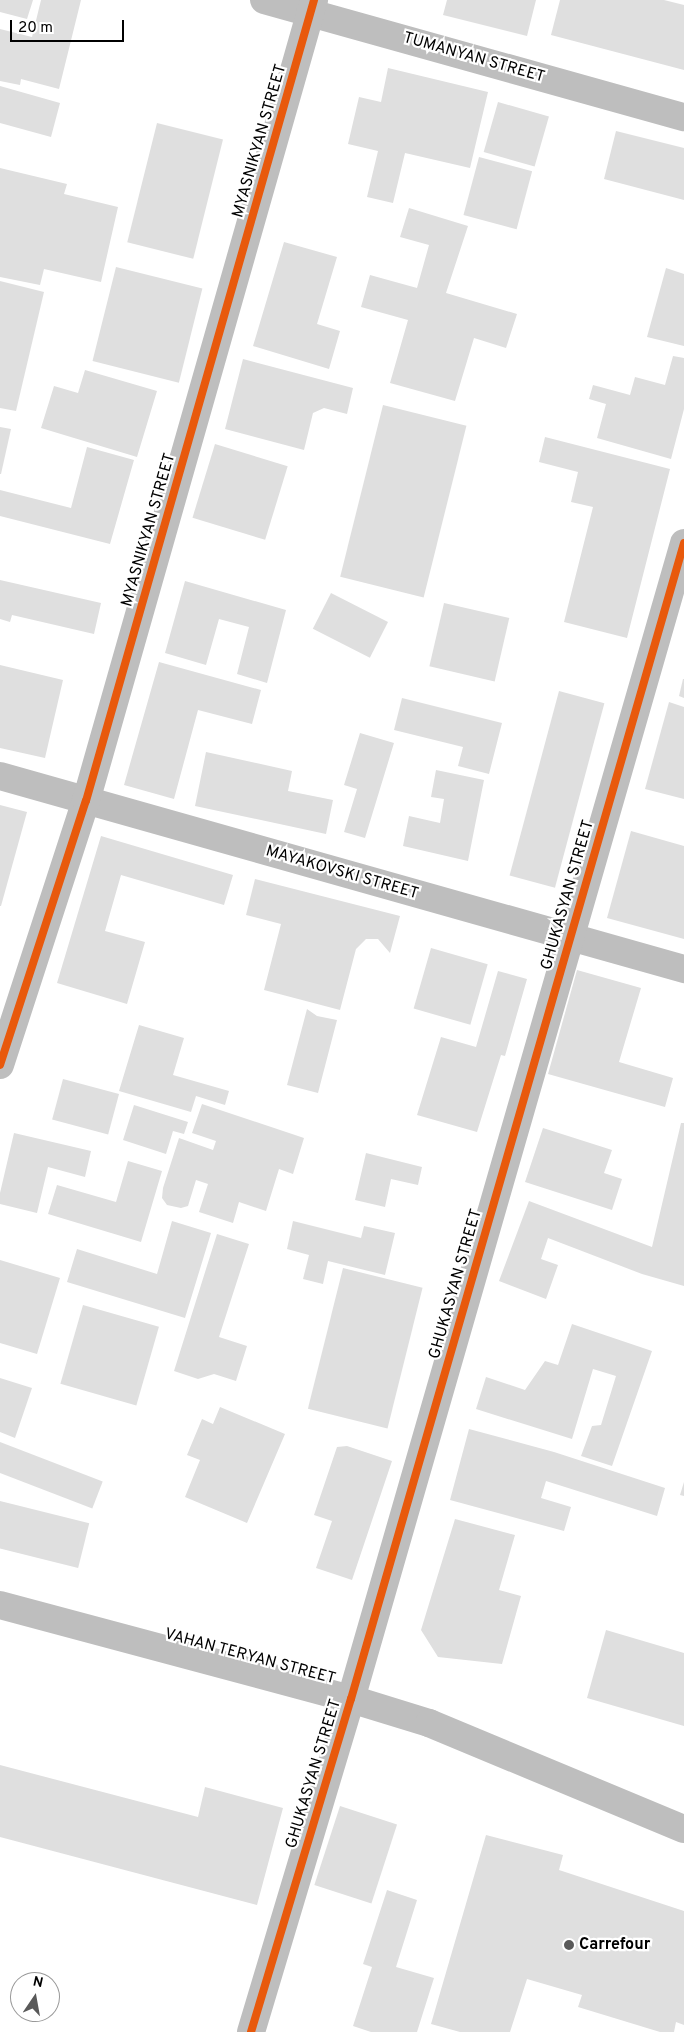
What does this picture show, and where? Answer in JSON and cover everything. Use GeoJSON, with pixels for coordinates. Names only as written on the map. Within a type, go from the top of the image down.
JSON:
{"type":"FeatureCollection","features":[{"type":"Feature","properties":{"kind":"main road","name":"TUMANYAN STREET"},"geometry":{"type":"LineString","coordinates":[[264,0],[312,6],[684,117]]}},
{"type":"Feature","properties":{"kind":"main road","name":"MYASNIKYAN STREET"},"geometry":{"type":"LineString","coordinates":[[0,1065],[86,801],[312,6]]}},
{"type":"Feature","properties":{"kind":"main road","name":"GHUKASYAN STREET"},"geometry":{"type":"LineString","coordinates":[[251,2032],[351,1698],[684,544]]}},
{"type":"Feature","properties":{"kind":"main road","name":"MAYAKOVSKI STREET"},"geometry":{"type":"LineString","coordinates":[[0,776],[684,969]]}},
{"type":"Feature","properties":{"kind":"main road","name":"VAHAN TERYAN STREET"},"geometry":{"type":"LineString","coordinates":[[0,1604],[351,1698],[429,1723],[684,1829]]}},
{"type":"Feature","properties":{"kind":"building"},"geometry":{"type":"Polygon","coordinates":[[[0,0],[33,0],[27,19],[0,12],[0,0]]]}},
{"type":"Feature","properties":{"kind":"building"},"geometry":{"type":"Polygon","coordinates":[[[41,0],[81,0],[59,89],[21,79],[20,85],[0,81],[0,29],[32,37],[41,0]]]}},
{"type":"Feature","properties":{"kind":"building"},"geometry":{"type":"Polygon","coordinates":[[[447,0],[536,0],[527,36],[443,15],[447,0]]]}},
{"type":"Feature","properties":{"kind":"building"},"geometry":{"type":"Polygon","coordinates":[[[560,0],[664,0],[684,5],[684,70],[551,35],[560,0]]]}},
{"type":"Feature","properties":{"kind":"building"},"geometry":{"type":"Polygon","coordinates":[[[388,68],[488,92],[470,168],[405,153],[393,203],[367,197],[378,151],[348,144],[359,97],[381,102],[388,68]]]}},
{"type":"Feature","properties":{"kind":"building"},"geometry":{"type":"Polygon","coordinates":[[[0,86],[60,103],[51,137],[0,123],[0,86]]]}},
{"type":"Feature","properties":{"kind":"building"},"geometry":{"type":"Polygon","coordinates":[[[498,102],[549,117],[535,167],[484,152],[498,102]]]}},
{"type":"Feature","properties":{"kind":"building"},"geometry":{"type":"Polygon","coordinates":[[[157,123],[223,139],[193,259],[127,242],[157,123]]]}},
{"type":"Feature","properties":{"kind":"building"},"geometry":{"type":"Polygon","coordinates":[[[616,131],[684,148],[684,200],[604,179],[616,131]]]}},
{"type":"Feature","properties":{"kind":"building"},"geometry":{"type":"Polygon","coordinates":[[[479,157],[532,171],[517,229],[463,215],[479,157]]]}},
{"type":"Feature","properties":{"kind":"building"},"geometry":{"type":"Polygon","coordinates":[[[0,168],[67,184],[64,194],[118,207],[101,282],[44,269],[40,285],[0,277],[0,168]]]}},
{"type":"Feature","properties":{"kind":"building"},"geometry":{"type":"Polygon","coordinates":[[[409,208],[468,226],[446,293],[517,314],[506,348],[474,338],[455,401],[390,383],[408,320],[361,307],[370,275],[417,288],[429,245],[400,237],[409,208]]]}},
{"type":"Feature","properties":{"kind":"building"},"geometry":{"type":"Polygon","coordinates":[[[284,242],[337,257],[317,324],[340,331],[329,369],[253,346],[284,242]]]}},
{"type":"Feature","properties":{"kind":"building"},"geometry":{"type":"Polygon","coordinates":[[[116,267],[202,289],[179,383],[93,361],[116,267]]]}},
{"type":"Feature","properties":{"kind":"building"},"geometry":{"type":"Polygon","coordinates":[[[666,268],[684,274],[684,346],[647,337],[666,268]]]}},
{"type":"Feature","properties":{"kind":"building"},"geometry":{"type":"Polygon","coordinates":[[[0,281],[44,292],[16,411],[0,408],[0,281]]]}},
{"type":"Feature","properties":{"kind":"building"},"geometry":{"type":"Polygon","coordinates":[[[673,356],[684,358],[684,409],[671,459],[597,438],[606,404],[589,399],[593,385],[630,395],[635,377],[665,385],[673,356]]]}},
{"type":"Feature","properties":{"kind":"building"},"geometry":{"type":"Polygon","coordinates":[[[243,359],[353,388],[347,414],[324,408],[313,413],[304,450],[225,429],[243,359]]]}},
{"type":"Feature","properties":{"kind":"building"},"geometry":{"type":"Polygon","coordinates":[[[85,370],[157,391],[137,457],[41,428],[54,386],[78,393],[85,370]]]}},
{"type":"Feature","properties":{"kind":"building"},"geometry":{"type":"Polygon","coordinates":[[[383,405],[466,426],[424,598],[340,577],[383,405]]]}},
{"type":"Feature","properties":{"kind":"building"},"geometry":{"type":"Polygon","coordinates":[[[0,427],[11,429],[1,474],[0,474],[0,427]]]}},
{"type":"Feature","properties":{"kind":"building"},"geometry":{"type":"Polygon","coordinates":[[[545,437],[670,469],[627,638],[564,622],[593,507],[571,502],[578,472],[539,462],[545,437]]]}},
{"type":"Feature","properties":{"kind":"building"},"geometry":{"type":"Polygon","coordinates":[[[215,444],[288,466],[265,540],[192,518],[215,444]]]}},
{"type":"Feature","properties":{"kind":"building"},"geometry":{"type":"Polygon","coordinates":[[[87,447],[134,460],[110,544],[0,516],[0,490],[71,508],[87,447]]]}},
{"type":"Feature","properties":{"kind":"building"},"geometry":{"type":"Polygon","coordinates":[[[0,580],[101,603],[94,634],[12,615],[10,622],[0,619],[0,580]]]}},
{"type":"Feature","properties":{"kind":"building"},"geometry":{"type":"Polygon","coordinates":[[[185,581],[286,610],[267,683],[237,674],[249,627],[219,619],[206,665],[165,653],[185,581]]]}},
{"type":"Feature","properties":{"kind":"building"},"geometry":{"type":"Polygon","coordinates":[[[331,593],[388,622],[370,658],[313,629],[331,593]]]}},
{"type":"Feature","properties":{"kind":"building"},"geometry":{"type":"Polygon","coordinates":[[[444,603],[509,618],[495,681],[429,666],[444,603]]]}},
{"type":"Feature","properties":{"kind":"building"},"geometry":{"type":"Polygon","coordinates":[[[159,662],[261,690],[252,724],[198,710],[174,799],[124,785],[159,662]]]}},
{"type":"Feature","properties":{"kind":"building"},"geometry":{"type":"Polygon","coordinates":[[[0,665],[63,680],[45,758],[0,748],[0,665]]]}},
{"type":"Feature","properties":{"kind":"building"},"geometry":{"type":"Polygon","coordinates":[[[684,679],[684,698],[679,696],[684,679]]]}},
{"type":"Feature","properties":{"kind":"building"},"geometry":{"type":"Polygon","coordinates":[[[559,691],[604,703],[555,888],[510,875],[559,691]]]}},
{"type":"Feature","properties":{"kind":"building"},"geometry":{"type":"Polygon","coordinates":[[[402,698],[502,723],[489,774],[458,766],[463,747],[394,730],[402,698]]]}},
{"type":"Feature","properties":{"kind":"building"},"geometry":{"type":"Polygon","coordinates":[[[669,702],[684,707],[684,799],[645,789],[669,702]]]}},
{"type":"Feature","properties":{"kind":"building"},"geometry":{"type":"Polygon","coordinates":[[[360,733],[394,743],[365,838],[344,832],[357,789],[344,785],[360,733]]]}},
{"type":"Feature","properties":{"kind":"building"},"geometry":{"type":"Polygon","coordinates":[[[206,752],[292,771],[288,791],[333,800],[326,834],[195,806],[206,752]]]}},
{"type":"Feature","properties":{"kind":"building"},"geometry":{"type":"Polygon","coordinates":[[[436,770],[484,780],[468,861],[403,846],[409,816],[440,823],[444,799],[431,797],[436,770]]]}},
{"type":"Feature","properties":{"kind":"building"},"geometry":{"type":"Polygon","coordinates":[[[0,805],[27,812],[1,906],[0,906],[0,805]]]}},
{"type":"Feature","properties":{"kind":"building"},"geometry":{"type":"Polygon","coordinates":[[[631,831],[684,846],[684,939],[607,918],[631,831]]]}},
{"type":"Feature","properties":{"kind":"building"},"geometry":{"type":"Polygon","coordinates":[[[101,836],[233,875],[224,905],[121,875],[105,931],[145,942],[127,1004],[57,983],[101,836]]]}},
{"type":"Feature","properties":{"kind":"building"},"geometry":{"type":"Polygon","coordinates":[[[255,879],[400,916],[390,953],[378,939],[366,939],[356,949],[340,1010],[264,990],[281,924],[246,915],[255,879]]]}},
{"type":"Feature","properties":{"kind":"building"},"geometry":{"type":"Polygon","coordinates":[[[431,948],[488,964],[470,1025],[414,1009],[431,948]]]}},
{"type":"Feature","properties":{"kind":"building"},"geometry":{"type":"Polygon","coordinates":[[[577,970],[641,988],[619,1062],[673,1078],[665,1107],[548,1074],[577,970]]]}},
{"type":"Feature","properties":{"kind":"building"},"geometry":{"type":"Polygon","coordinates":[[[498,971],[527,979],[505,1056],[501,1055],[477,1132],[417,1115],[441,1037],[476,1047],[498,971]]]}},
{"type":"Feature","properties":{"kind":"building"},"geometry":{"type":"Polygon","coordinates":[[[307,1009],[317,1016],[337,1020],[318,1093],[287,1085],[307,1009]]]}},
{"type":"Feature","properties":{"kind":"building"},"geometry":{"type":"Polygon","coordinates":[[[139,1025],[184,1038],[173,1075],[229,1091],[225,1105],[196,1096],[191,1112],[119,1091],[139,1025]]]}},
{"type":"Feature","properties":{"kind":"building"},"geometry":{"type":"Polygon","coordinates":[[[63,1079],[119,1094],[108,1135],[52,1120],[63,1079]]]}},
{"type":"Feature","properties":{"kind":"building"},"geometry":{"type":"Polygon","coordinates":[[[202,1104],[304,1138],[293,1174],[279,1169],[266,1211],[239,1202],[233,1223],[199,1212],[208,1184],[196,1180],[188,1206],[181,1208],[167,1205],[162,1198],[163,1188],[179,1138],[213,1150],[216,1141],[192,1133],[202,1104]]]}},
{"type":"Feature","properties":{"kind":"building"},"geometry":{"type":"Polygon","coordinates":[[[134,1105],[188,1122],[184,1134],[173,1131],[166,1154],[123,1140],[134,1105]]]}},
{"type":"Feature","properties":{"kind":"building"},"geometry":{"type":"Polygon","coordinates":[[[681,1123],[684,1123],[684,1286],[642,1274],[548,1238],[541,1259],[558,1265],[546,1299],[499,1281],[529,1201],[652,1247],[681,1123]]]}},
{"type":"Feature","properties":{"kind":"building"},"geometry":{"type":"Polygon","coordinates":[[[543,1128],[612,1150],[604,1173],[622,1179],[612,1210],[525,1182],[543,1128]]]}},
{"type":"Feature","properties":{"kind":"building"},"geometry":{"type":"Polygon","coordinates":[[[14,1133],[91,1151],[85,1177],[48,1167],[37,1213],[0,1204],[0,1193],[14,1133]]]}},
{"type":"Feature","properties":{"kind":"building"},"geometry":{"type":"Polygon","coordinates":[[[366,1153],[422,1167],[418,1185],[391,1179],[385,1207],[355,1200],[366,1153]]]}},
{"type":"Feature","properties":{"kind":"building"},"geometry":{"type":"Polygon","coordinates":[[[128,1161],[162,1171],[141,1242],[48,1214],[57,1185],[116,1202],[128,1161]]]}},
{"type":"Feature","properties":{"kind":"building"},"geometry":{"type":"Polygon","coordinates":[[[172,1221],[211,1233],[185,1318],[67,1282],[77,1249],[157,1274],[172,1221]]]}},
{"type":"Feature","properties":{"kind":"building"},"geometry":{"type":"Polygon","coordinates":[[[293,1221],[361,1238],[364,1226],[395,1233],[385,1275],[328,1261],[323,1284],[303,1279],[309,1255],[287,1249],[293,1221]]]}},
{"type":"Feature","properties":{"kind":"building"},"geometry":{"type":"Polygon","coordinates":[[[217,1234],[249,1244],[219,1337],[247,1346],[236,1381],[214,1374],[198,1379],[174,1371],[217,1234]]]}},
{"type":"Feature","properties":{"kind":"building"},"geometry":{"type":"Polygon","coordinates":[[[0,1260],[60,1278],[37,1354],[0,1343],[0,1260]]]}},
{"type":"Feature","properties":{"kind":"building"},"geometry":{"type":"Polygon","coordinates":[[[343,1268],[423,1288],[387,1429],[308,1409],[343,1268]]]}},
{"type":"Feature","properties":{"kind":"building"},"geometry":{"type":"Polygon","coordinates":[[[83,1305],[159,1327],[136,1406],[60,1384],[83,1305]]]}},
{"type":"Feature","properties":{"kind":"building"},"geometry":{"type":"Polygon","coordinates":[[[572,1324],[652,1351],[612,1466],[581,1456],[592,1426],[601,1425],[616,1376],[593,1369],[572,1439],[476,1409],[486,1377],[525,1390],[545,1361],[558,1365],[572,1324]]]}},
{"type":"Feature","properties":{"kind":"building"},"geometry":{"type":"Polygon","coordinates":[[[0,1378],[32,1388],[15,1438],[0,1432],[0,1378]]]}},
{"type":"Feature","properties":{"kind":"building"},"geometry":{"type":"Polygon","coordinates":[[[220,1407],[285,1434],[247,1523],[185,1497],[200,1460],[187,1455],[202,1419],[213,1424],[220,1407]]]}},
{"type":"Feature","properties":{"kind":"building"},"geometry":{"type":"Polygon","coordinates":[[[469,1429],[554,1452],[665,1488],[657,1516],[546,1481],[541,1498],[571,1507],[564,1531],[450,1500],[469,1429]]]}},
{"type":"Feature","properties":{"kind":"building"},"geometry":{"type":"Polygon","coordinates":[[[0,1442],[103,1481],[92,1508],[0,1473],[0,1442]]]}},
{"type":"Feature","properties":{"kind":"building"},"geometry":{"type":"Polygon","coordinates":[[[347,1446],[392,1461],[352,1580],[316,1568],[332,1521],[314,1515],[337,1447],[347,1446]]]}},
{"type":"Feature","properties":{"kind":"building"},"geometry":{"type":"Polygon","coordinates":[[[684,1482],[684,1496],[680,1495],[684,1482]]]}},
{"type":"Feature","properties":{"kind":"building"},"geometry":{"type":"Polygon","coordinates":[[[0,1501],[89,1523],[78,1568],[0,1548],[0,1501]]]}},
{"type":"Feature","properties":{"kind":"building"},"geometry":{"type":"Polygon","coordinates":[[[455,1519],[515,1535],[499,1590],[521,1596],[502,1664],[438,1657],[421,1630],[455,1519]]]}},
{"type":"Feature","properties":{"kind":"building"},"geometry":{"type":"Polygon","coordinates":[[[606,1630],[684,1653],[684,1726],[587,1698],[606,1630]]]}},
{"type":"Feature","properties":{"kind":"building"},"geometry":{"type":"Polygon","coordinates":[[[0,1765],[198,1817],[205,1787],[283,1808],[257,1905],[0,1837],[0,1765]]]}},
{"type":"Feature","properties":{"kind":"building"},"geometry":{"type":"Polygon","coordinates":[[[340,1806],[397,1825],[371,1903],[314,1885],[340,1806]]]}},
{"type":"Feature","properties":{"kind":"building","name":"Carrefour"},"geometry":{"type":"Polygon","coordinates":[[[486,1835],[563,1855],[559,1870],[684,1911],[684,2025],[676,2022],[674,2032],[660,2032],[578,2007],[582,1995],[527,1979],[510,2032],[460,2032],[431,2024],[486,1835]]]}},
{"type":"Feature","properties":{"kind":"building"},"geometry":{"type":"Polygon","coordinates":[[[387,1890],[417,1900],[396,1967],[434,1978],[417,2032],[371,2032],[353,2026],[372,1967],[363,1964],[387,1890]]]}},
{"type":"Feature","properties":{"kind":"cycle path"},"geometry":{"type":"LineString","coordinates":[[0,1065],[86,801],[314,0]]}},
{"type":"Feature","properties":{"kind":"cycle path"},"geometry":{"type":"LineString","coordinates":[[251,2032],[351,1699],[684,543]]}},
{"type":"Feature","properties":{"kind":"place","name":"Carrefour"},"geometry":{"type":"Point","coordinates":[569,1945]}}]}
